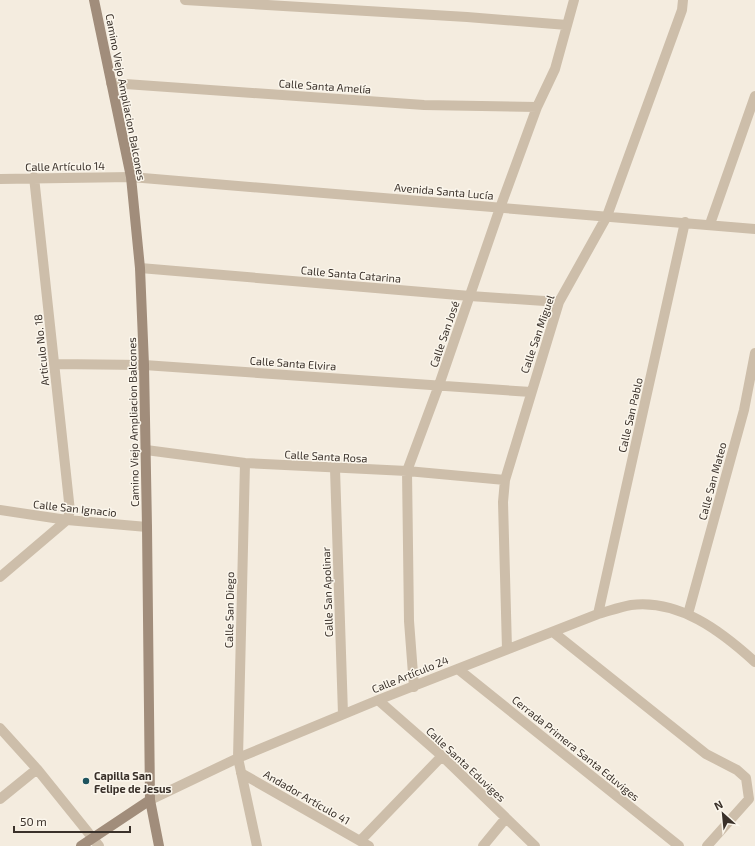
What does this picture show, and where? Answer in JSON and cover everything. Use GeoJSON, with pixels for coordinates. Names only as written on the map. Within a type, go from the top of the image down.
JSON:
{"type":"FeatureCollection","features":[{"type":"Feature","properties":{"kind":"street","name":"Camino Viejo Ampliacion Balcones"},"geometry":{"type":"LineString","coordinates":[[94,0],[110,83],[131,177],[140,268],[148,527],[150,800],[159,846]]}},
{"type":"Feature","properties":{"kind":"street"},"geometry":{"type":"LineString","coordinates":[[185,0],[467,17],[567,25]]}},
{"type":"Feature","properties":{"kind":"street","name":"Calle San José"},"geometry":{"type":"LineString","coordinates":[[414,687],[409,621],[407,471],[439,385],[500,208],[537,107],[555,69],[574,0]]}},
{"type":"Feature","properties":{"kind":"street","name":"Calle San Miguel"},"geometry":{"type":"LineString","coordinates":[[507,648],[503,502],[505,480],[559,302],[607,216],[679,18],[683,0]]}},
{"type":"Feature","properties":{"kind":"street","name":"Calle Santa Amelía"},"geometry":{"type":"LineString","coordinates":[[110,83],[424,105],[537,107]]}},
{"type":"Feature","properties":{"kind":"street"},"geometry":{"type":"LineString","coordinates":[[710,224],[755,96]]}},
{"type":"Feature","properties":{"kind":"street","name":"Avenida Santa Lucía"},"geometry":{"type":"LineString","coordinates":[[131,177],[710,224],[755,229]]}},
{"type":"Feature","properties":{"kind":"street","name":"Calle Artículo 14"},"geometry":{"type":"LineString","coordinates":[[0,180],[34,178],[131,177]]}},
{"type":"Feature","properties":{"kind":"street","name":"Articulo No. 18"},"geometry":{"type":"LineString","coordinates":[[34,178],[70,511],[67,520]]}},
{"type":"Feature","properties":{"kind":"street","name":"Calle San Pablo"},"geometry":{"type":"LineString","coordinates":[[598,614],[685,222]]}},
{"type":"Feature","properties":{"kind":"street","name":"Calle Santa Catarina"},"geometry":{"type":"LineString","coordinates":[[140,268],[470,296],[559,302]]}},
{"type":"Feature","properties":{"kind":"street","name":"Calle San Mateo"},"geometry":{"type":"LineString","coordinates":[[688,614],[744,410],[755,353]]}},
{"type":"Feature","properties":{"kind":"street","name":"Calle Santa Elvira"},"geometry":{"type":"LineString","coordinates":[[54,364],[144,365],[531,392]]}},
{"type":"Feature","properties":{"kind":"street","name":"Calle Santa Rosa"},"geometry":{"type":"LineString","coordinates":[[146,450],[245,463],[335,469],[407,471],[505,480]]}},
{"type":"Feature","properties":{"kind":"street","name":"Calle San Diego"},"geometry":{"type":"LineString","coordinates":[[245,463],[238,758],[257,846]]}},
{"type":"Feature","properties":{"kind":"street","name":"Calle San Apolinar"},"geometry":{"type":"LineString","coordinates":[[335,469],[343,714]]}},
{"type":"Feature","properties":{"kind":"street","name":"Calle San Ignacio"},"geometry":{"type":"LineString","coordinates":[[0,510],[67,520],[148,527]]}},
{"type":"Feature","properties":{"kind":"street"},"geometry":{"type":"LineString","coordinates":[[0,577],[67,520]]}},
{"type":"Feature","properties":{"kind":"street","name":"Calle Artículo 24"},"geometry":{"type":"LineString","coordinates":[[81,846],[93,836],[150,800],[238,758],[507,648],[598,614],[631,605],[662,606],[688,614],[731,640],[755,662]]}},
{"type":"Feature","properties":{"kind":"street"},"geometry":{"type":"LineString","coordinates":[[553,632],[706,754],[737,770],[746,778],[749,799],[707,846]]}},
{"type":"Feature","properties":{"kind":"street","name":"Cerrada Primera Santa Eduviges"},"geometry":{"type":"LineString","coordinates":[[458,669],[679,846]]}},
{"type":"Feature","properties":{"kind":"street","name":"Calle Santa Eduviges"},"geometry":{"type":"LineString","coordinates":[[378,700],[442,756],[535,846]]}},
{"type":"Feature","properties":{"kind":"street"},"geometry":{"type":"LineString","coordinates":[[0,728],[37,769],[93,836],[99,846]]}},
{"type":"Feature","properties":{"kind":"street","name":"Andador Artículo 41"},"geometry":{"type":"LineString","coordinates":[[241,773],[363,844],[442,756]]}},
{"type":"Feature","properties":{"kind":"street"},"geometry":{"type":"LineString","coordinates":[[0,799],[37,769]]}},
{"type":"Feature","properties":{"kind":"street"},"geometry":{"type":"LineString","coordinates":[[483,846],[506,818]]}},
{"type":"Feature","properties":{"kind":"place","name":"Capilla San Felipe de Jesus"},"geometry":{"type":"Point","coordinates":[86,781]}}]}
